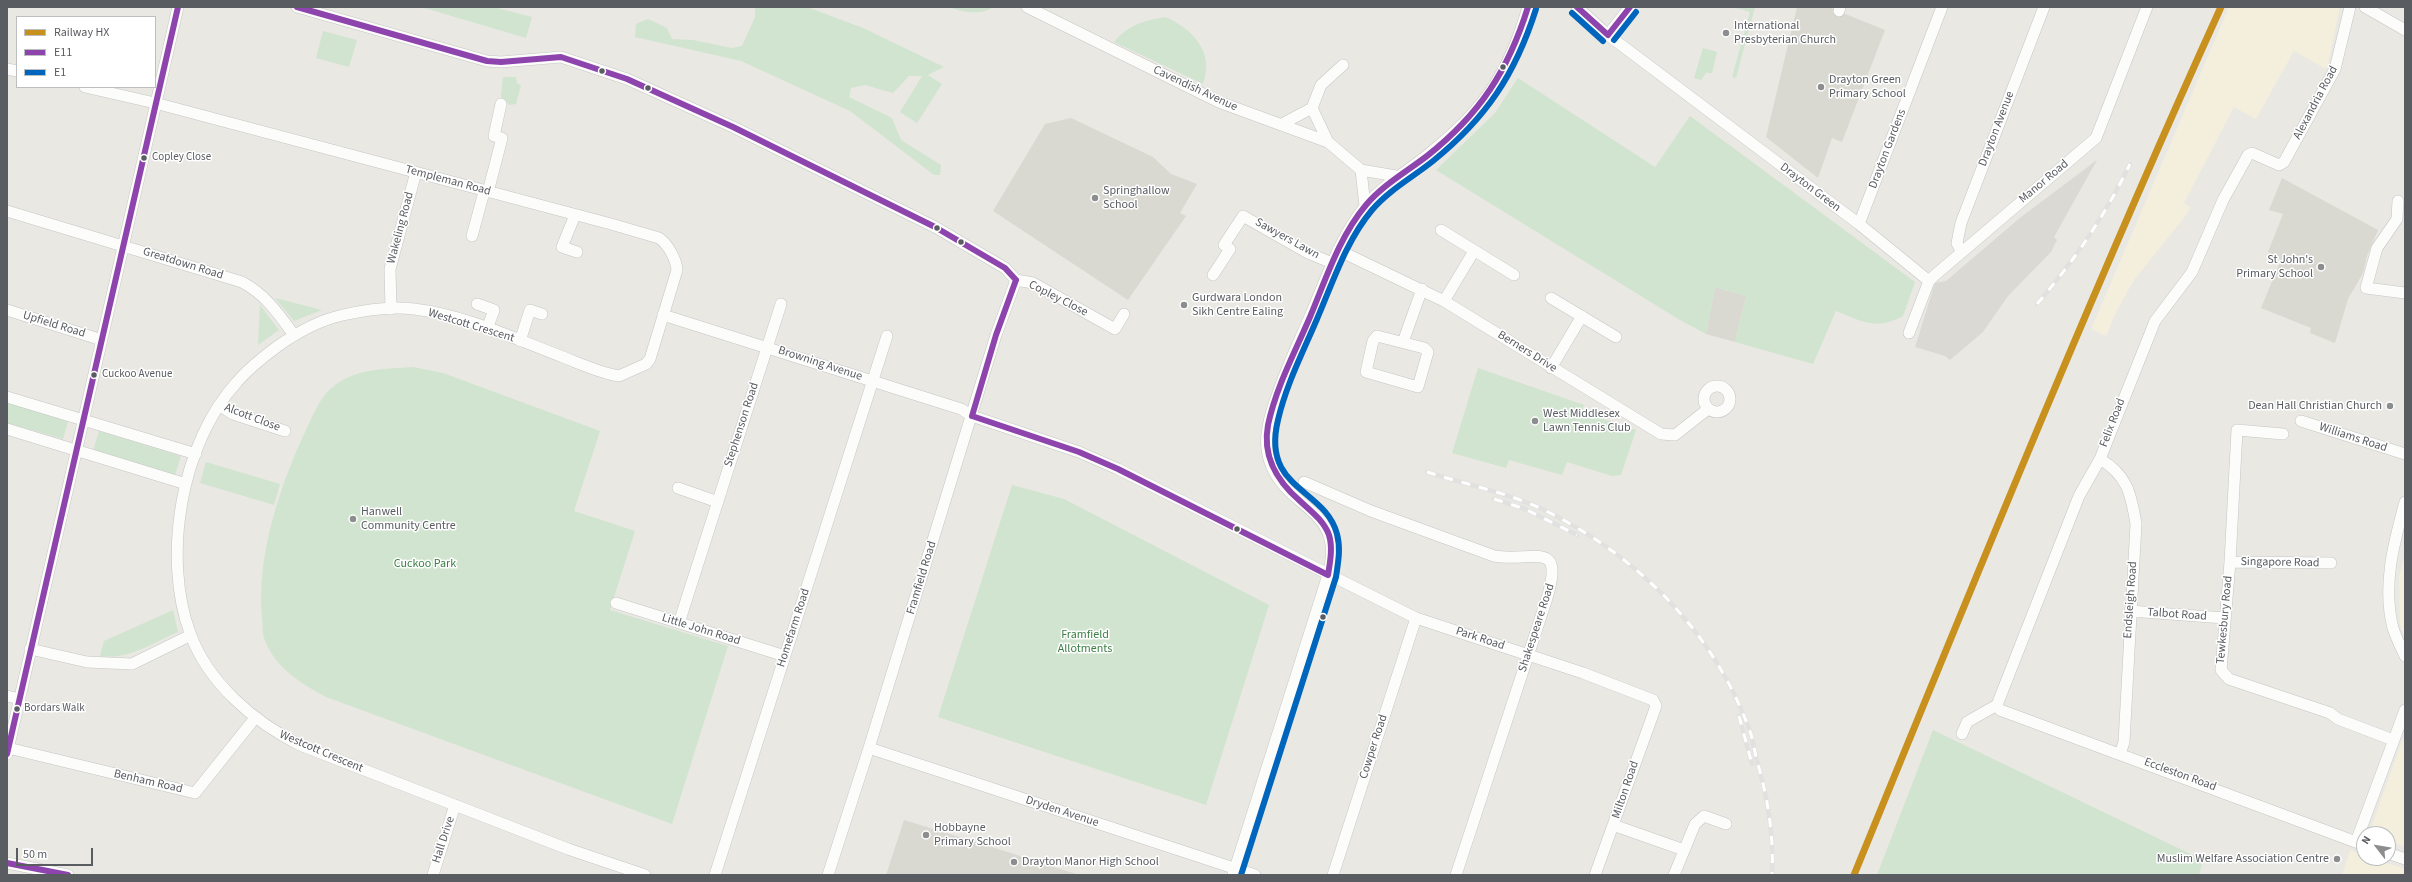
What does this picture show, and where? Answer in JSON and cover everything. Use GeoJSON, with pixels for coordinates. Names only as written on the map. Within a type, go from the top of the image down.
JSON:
{"type":"FeatureCollection","features":[{"type":"Feature","properties":{"kind":"street"},"geometry":{"type":"LineString","coordinates":[[8,751],[30,649],[77,451],[178,7]]}},
{"type":"Feature","properties":{"kind":"street","name":"Copley Close"},"geometry":{"type":"LineString","coordinates":[[297,7],[487,61],[502,62],[560,57],[627,79],[733,126],[935,228],[1005,268],[1016,280],[1033,283],[1115,329],[1124,314]]}},
{"type":"Feature","properties":{"kind":"street","name":"Cavendish Avenue"},"geometry":{"type":"LineString","coordinates":[[1027,7],[1219,102],[1328,142],[1361,170]]}},
{"type":"Feature","properties":{"kind":"street"},"geometry":{"type":"LineString","coordinates":[[1234,872],[1333,555],[1329,532],[1319,518],[1277,476],[1269,459],[1267,447],[1269,424],[1278,393],[1332,263],[1348,231],[1365,206],[1396,176],[1437,148],[1481,105],[1499,81],[1514,47],[1528,7]]}},
{"type":"Feature","properties":{"kind":"street","name":"Drayton Green"},"geometry":{"type":"LineString","coordinates":[[1577,7],[1608,35],[1859,224],[1929,281]]}},
{"type":"Feature","properties":{"kind":"street"},"geometry":{"type":"LineString","coordinates":[[1608,35],[1630,7]]}},
{"type":"Feature","properties":{"kind":"street","name":"Drayton Gardens"},"geometry":{"type":"LineString","coordinates":[[1859,224],[1942,7]]}},
{"type":"Feature","properties":{"kind":"street","name":"Drayton Avenue"},"geometry":{"type":"LineString","coordinates":[[1961,251],[1957,243],[1961,223],[2044,7]]}},
{"type":"Feature","properties":{"kind":"street","name":"Manor Road"},"geometry":{"type":"LineString","coordinates":[[1909,333],[1929,281],[1961,251],[2096,138],[2147,7]]}},
{"type":"Feature","properties":{"kind":"street","name":"Alexandria Road"},"geometry":{"type":"LineString","coordinates":[[2252,153],[2275,164],[2279,165],[2284,162],[2335,70],[2350,7]]}},
{"type":"Feature","properties":{"kind":"street"},"geometry":{"type":"LineString","coordinates":[[2365,7],[2405,30]]}},
{"type":"Feature","properties":{"kind":"street"},"geometry":{"type":"LineString","coordinates":[[1282,124],[1312,108],[1321,85],[1343,65]]}},
{"type":"Feature","properties":{"kind":"street","name":"Templeman Road"},"geometry":{"type":"LineString","coordinates":[[89,88],[155,103],[416,172],[624,228],[664,242],[677,264],[677,270],[663,315]]}},
{"type":"Feature","properties":{"kind":"street"},"geometry":{"type":"LineString","coordinates":[[472,236],[502,138],[494,136],[501,104]]}},
{"type":"Feature","properties":{"kind":"street"},"geometry":{"type":"LineString","coordinates":[[1312,108],[1328,142]]}},
{"type":"Feature","properties":{"kind":"street","name":"Felix Road"},"geometry":{"type":"LineString","coordinates":[[1997,705],[2076,503],[2100,459],[2155,321],[2192,272],[2223,200],[2245,160],[2252,153]]}},
{"type":"Feature","properties":{"kind":"street"},"geometry":{"type":"LineString","coordinates":[[1365,206],[1361,170],[1396,176]]}},
{"type":"Feature","properties":{"kind":"street","name":"Wakeling Road"},"geometry":{"type":"LineString","coordinates":[[391,309],[390,269],[416,172]]}},
{"type":"Feature","properties":{"kind":"street"},"geometry":{"type":"LineString","coordinates":[[2398,201],[2397,219],[2377,248],[2366,288],[2405,293]]}},
{"type":"Feature","properties":{"kind":"street","name":"Greatdown Road"},"geometry":{"type":"LineString","coordinates":[[7,211],[242,282],[258,291],[294,335]]}},
{"type":"Feature","properties":{"kind":"street"},"geometry":{"type":"LineString","coordinates":[[575,215],[562,247],[577,252]]}},
{"type":"Feature","properties":{"kind":"street","name":"Sawyers Lawn"},"geometry":{"type":"LineString","coordinates":[[1213,275],[1230,249],[1224,245],[1243,216],[1308,253],[1332,263]]}},
{"type":"Feature","properties":{"kind":"street"},"geometry":{"type":"LineString","coordinates":[[1441,230],[1514,275]]}},
{"type":"Feature","properties":{"kind":"street","name":"Berners Drive"},"geometry":{"type":"LineString","coordinates":[[1338,250],[1422,289],[1444,301],[1632,418],[1667,436],[1675,435],[1708,409]]}},
{"type":"Feature","properties":{"kind":"street"},"geometry":{"type":"LineString","coordinates":[[1444,301],[1474,250]]}},
{"type":"Feature","properties":{"kind":"street","name":"Framfield Road"},"geometry":{"type":"LineString","coordinates":[[828,875],[870,748],[996,335],[1016,280]]}},
{"type":"Feature","properties":{"kind":"street"},"geometry":{"type":"LineString","coordinates":[[1403,342],[1422,289]]}},
{"type":"Feature","properties":{"kind":"street"},"geometry":{"type":"LineString","coordinates":[[1551,298],[1616,337]]}},
{"type":"Feature","properties":{"kind":"street"},"geometry":{"type":"LineString","coordinates":[[477,304],[494,310],[487,329]]}},
{"type":"Feature","properties":{"kind":"street","name":"Browning Avenue"},"geometry":{"type":"LineString","coordinates":[[767,348],[781,304]]}},
{"type":"Feature","properties":{"kind":"street","name":"Westcott Crescent"},"geometry":{"type":"LineString","coordinates":[[645,875],[568,849],[300,745],[275,733],[255,718],[224,687],[205,661],[191,635],[180,602],[177,567],[178,526],[186,484],[196,454],[219,406],[236,382],[258,360],[294,335],[313,325],[340,315],[391,309],[413,309],[436,313],[487,329],[619,376],[646,364],[663,315]]}},
{"type":"Feature","properties":{"kind":"street","name":"Upfield Road"},"geometry":{"type":"LineString","coordinates":[[7,310],[102,340]]}},
{"type":"Feature","properties":{"kind":"street"},"geometry":{"type":"LineString","coordinates":[[520,341],[530,310],[542,314]]}},
{"type":"Feature","properties":{"kind":"street","name":"Browning Avenue"},"geometry":{"type":"LineString","coordinates":[[663,315],[961,409],[972,416],[1079,452],[1118,468],[1328,575]]}},
{"type":"Feature","properties":{"kind":"street"},"geometry":{"type":"LineString","coordinates":[[1551,368],[1582,316]]}},
{"type":"Feature","properties":{"kind":"street","name":"Browning Avenue"},"geometry":{"type":"LineString","coordinates":[[873,381],[887,336]]}},
{"type":"Feature","properties":{"kind":"street"},"geometry":{"type":"LineString","coordinates":[[1377,336],[1403,342],[1424,348],[1428,352],[1418,387],[1366,372],[1373,341],[1377,336]]}},
{"type":"Feature","properties":{"kind":"street","name":"Stephenson Road"},"geometry":{"type":"LineString","coordinates":[[679,623],[767,348]]}},
{"type":"Feature","properties":{"kind":"street","name":"Homefarm Road"},"geometry":{"type":"LineString","coordinates":[[715,875],[873,381]]}},
{"type":"Feature","properties":{"kind":"street"},"geometry":{"type":"LineString","coordinates":[[7,397],[196,454]]}},
{"type":"Feature","properties":{"kind":"street","name":"Alcott Close"},"geometry":{"type":"LineString","coordinates":[[219,406],[233,414],[285,431]]}},
{"type":"Feature","properties":{"kind":"street","name":"Williams Road"},"geometry":{"type":"LineString","coordinates":[[2301,421],[2405,454]]}},
{"type":"Feature","properties":{"kind":"street"},"geometry":{"type":"LineString","coordinates":[[7,429],[186,484]]}},
{"type":"Feature","properties":{"kind":"street","name":"Tewkesbury Road"},"geometry":{"type":"LineString","coordinates":[[2283,434],[2237,430],[2230,562],[2224,618],[2221,670],[2229,679],[2330,713],[2338,719],[2393,740]]}},
{"type":"Feature","properties":{"kind":"street","name":"Endsleigh Road"},"geometry":{"type":"LineString","coordinates":[[2100,459],[2120,475],[2132,501],[2136,524],[2130,611],[2124,742],[2120,754]]}},
{"type":"Feature","properties":{"kind":"street","name":"Shakespeare Road"},"geometry":{"type":"LineString","coordinates":[[1304,482],[1386,517],[1494,556],[1516,558],[1536,555],[1547,559],[1553,566],[1554,576],[1456,875]]}},
{"type":"Feature","properties":{"kind":"street"},"geometry":{"type":"LineString","coordinates":[[678,488],[718,502]]}},
{"type":"Feature","properties":{"kind":"street"},"geometry":{"type":"LineString","coordinates":[[2405,502],[2390,566],[2389,599],[2393,628],[2405,656]]}},
{"type":"Feature","properties":{"kind":"street","name":"Singapore Road"},"geometry":{"type":"LineString","coordinates":[[2230,562],[2331,563]]}},
{"type":"Feature","properties":{"kind":"street","name":"Park Road"},"geometry":{"type":"LineString","coordinates":[[1328,575],[1416,618],[1529,655],[1646,697],[1653,700],[1656,706]]}},
{"type":"Feature","properties":{"kind":"street","name":"Little John Road"},"geometry":{"type":"LineString","coordinates":[[616,604],[785,656]]}},
{"type":"Feature","properties":{"kind":"street","name":"Talbot Road"},"geometry":{"type":"LineString","coordinates":[[2130,611],[2224,618]]}},
{"type":"Feature","properties":{"kind":"street","name":"Cowper Road"},"geometry":{"type":"LineString","coordinates":[[1333,875],[1416,618]]}},
{"type":"Feature","properties":{"kind":"street"},"geometry":{"type":"LineString","coordinates":[[30,649],[87,662],[132,664],[191,635]]}},
{"type":"Feature","properties":{"kind":"street"},"geometry":{"type":"LineString","coordinates":[[7,696],[20,700]]}},
{"type":"Feature","properties":{"kind":"street"},"geometry":{"type":"LineString","coordinates":[[1962,734],[1967,722],[1997,705]]}},
{"type":"Feature","properties":{"kind":"street","name":"Eccleston Road"},"geometry":{"type":"LineString","coordinates":[[1997,705],[2000,710],[2356,842]]}},
{"type":"Feature","properties":{"kind":"street","name":"Milton Road"},"geometry":{"type":"LineString","coordinates":[[1595,875],[1656,706]]}},
{"type":"Feature","properties":{"kind":"street"},"geometry":{"type":"LineString","coordinates":[[2365,826],[2393,740],[2405,710]]}},
{"type":"Feature","properties":{"kind":"street","name":"Benham Road"},"geometry":{"type":"LineString","coordinates":[[8,751],[195,793],[255,718]]}},
{"type":"Feature","properties":{"kind":"street","name":"Dryden Avenue"},"geometry":{"type":"LineString","coordinates":[[870,748],[1234,872],[1255,875]]}},
{"type":"Feature","properties":{"kind":"street","name":"Hall Drive"},"geometry":{"type":"LineString","coordinates":[[433,875],[455,805]]}},
{"type":"Feature","properties":{"kind":"street"},"geometry":{"type":"LineString","coordinates":[[1674,875],[1694,824],[1704,816],[1726,824]]}},
{"type":"Feature","properties":{"kind":"street"},"geometry":{"type":"LineString","coordinates":[[1613,825],[1684,850]]}},
{"type":"Feature","properties":{"kind":"street"},"geometry":{"type":"LineString","coordinates":[[7,863],[68,875]]}},
{"type":"Feature","properties":{"kind":"shaded area","name":"Drayton Green Primary School"},"geometry":{"type":"Polygon","coordinates":[[[1797,7],[1828,7],[1885,30],[1842,142],[1832,138],[1818,178],[1766,137],[1797,7]]]}},
{"type":"Feature","properties":{"kind":"shaded area"},"geometry":{"type":"Polygon","coordinates":[[[2229,7],[2340,7],[2328,64],[2326,69],[2294,51],[2256,119],[2234,107],[2184,203],[2190,207],[2187,214],[2134,280],[2117,310],[2106,336],[2091,329],[2229,7]]]}},
{"type":"Feature","properties":{"kind":"shaded area","name":"Springhallow School"},"geometry":{"type":"Polygon","coordinates":[[[1071,118],[1153,157],[1171,174],[1197,184],[1180,213],[1186,216],[1128,300],[993,211],[1045,124],[1071,118]]]}},
{"type":"Feature","properties":{"kind":"shaded area"},"geometry":{"type":"Polygon","coordinates":[[[2097,160],[2054,237],[2057,240],[2051,252],[2008,296],[1983,332],[1950,360],[1945,356],[1915,347],[1935,283],[1946,281],[2021,217],[2097,160]]]}},
{"type":"Feature","properties":{"kind":"shaded area","name":"St John's Primary School"},"geometry":{"type":"Polygon","coordinates":[[[2282,178],[2378,230],[2367,256],[2363,273],[2348,299],[2335,343],[2310,333],[2311,328],[2261,308],[2281,260],[2268,252],[2283,214],[2269,210],[2282,178]]]}},
{"type":"Feature","properties":{"kind":"shaded area"},"geometry":{"type":"Polygon","coordinates":[[[1715,287],[1746,296],[1735,342],[1706,334],[1715,287]]]}},
{"type":"Feature","properties":{"kind":"shaded area"},"geometry":{"type":"Polygon","coordinates":[[[2405,553],[2405,639],[2400,625],[2399,577],[2405,553]]]}},
{"type":"Feature","properties":{"kind":"shaded area"},"geometry":{"type":"Polygon","coordinates":[[[2405,733],[2405,847],[2396,843],[2396,826],[2372,825],[2405,733]]]}},
{"type":"Feature","properties":{"kind":"shaded area","name":"Hobbayne Primary School"},"geometry":{"type":"Polygon","coordinates":[[[904,820],[995,848],[1079,875],[886,875],[904,820]]]}},
{"type":"Feature","properties":{"kind":"shaded area"},"geometry":{"type":"Polygon","coordinates":[[[2350,850],[2356,852],[2356,866],[2396,866],[2405,869],[2405,875],[2342,875],[2350,850]]]}},
{"type":"Feature","properties":{"kind":"green space"},"geometry":{"type":"Polygon","coordinates":[[[421,7],[494,7],[532,17],[526,38],[421,7]]]}},
{"type":"Feature","properties":{"kind":"green space"},"geometry":{"type":"Polygon","coordinates":[[[755,7],[807,7],[863,28],[944,67],[928,75],[942,84],[917,123],[900,112],[922,76],[909,76],[893,93],[865,85],[851,88],[849,97],[892,118],[901,140],[941,165],[940,175],[934,175],[850,111],[741,61],[635,37],[636,24],[648,19],[667,28],[672,39],[693,40],[732,48],[742,46],[755,17],[755,7]]]}},
{"type":"Feature","properties":{"kind":"green space"},"geometry":{"type":"Polygon","coordinates":[[[949,7],[993,7],[983,12],[965,12],[949,7]]]}},
{"type":"Feature","properties":{"kind":"green space"},"geometry":{"type":"Polygon","coordinates":[[[1733,7],[1755,7],[1736,78],[1732,77],[1750,12],[1733,7]]]}},
{"type":"Feature","properties":{"kind":"green space"},"geometry":{"type":"Polygon","coordinates":[[[1166,17],[1185,28],[1193,35],[1204,52],[1206,72],[1203,84],[1114,42],[1125,31],[1137,24],[1166,17]]]}},
{"type":"Feature","properties":{"kind":"green space"},"geometry":{"type":"Polygon","coordinates":[[[323,31],[357,40],[349,67],[316,58],[323,31]]]}},
{"type":"Feature","properties":{"kind":"green space"},"geometry":{"type":"Polygon","coordinates":[[[1703,48],[1717,52],[1712,73],[1706,73],[1701,80],[1694,78],[1703,48]]]}},
{"type":"Feature","properties":{"kind":"green space"},"geometry":{"type":"Polygon","coordinates":[[[503,77],[516,77],[517,83],[521,85],[516,104],[509,105],[501,97],[503,77]]]}},
{"type":"Feature","properties":{"kind":"green space"},"geometry":{"type":"Polygon","coordinates":[[[1518,78],[1655,167],[1690,116],[1915,282],[1903,316],[1893,321],[1876,324],[1861,321],[1836,311],[1813,364],[1735,342],[1746,296],[1715,287],[1706,334],[1680,320],[1436,170],[1495,113],[1518,78]]]}},
{"type":"Feature","properties":{"kind":"green space"},"geometry":{"type":"Polygon","coordinates":[[[275,298],[322,310],[294,321],[275,298]]]}},
{"type":"Feature","properties":{"kind":"green space"},"geometry":{"type":"Polygon","coordinates":[[[260,305],[279,330],[258,345],[260,305]]]}},
{"type":"Feature","properties":{"kind":"green space","name":"Cuckoo Park"},"geometry":{"type":"Polygon","coordinates":[[[413,367],[443,373],[600,431],[574,511],[635,531],[610,610],[728,646],[672,824],[326,697],[289,673],[281,666],[268,648],[263,633],[261,594],[267,545],[272,520],[288,472],[315,410],[330,389],[344,379],[353,375],[372,370],[413,367]]]}},
{"type":"Feature","properties":{"kind":"green space","name":"West Middlesex Lawn Tennis Club"},"geometry":{"type":"Polygon","coordinates":[[[1478,368],[1584,405],[1582,412],[1636,430],[1621,475],[1612,476],[1567,462],[1562,475],[1509,460],[1506,468],[1452,453],[1478,368]]]}},
{"type":"Feature","properties":{"kind":"green space"},"geometry":{"type":"Polygon","coordinates":[[[7,402],[68,421],[63,439],[7,423],[7,402]]]}},
{"type":"Feature","properties":{"kind":"green space"},"geometry":{"type":"Polygon","coordinates":[[[99,431],[181,456],[175,475],[93,451],[99,431]]]}},
{"type":"Feature","properties":{"kind":"green space"},"geometry":{"type":"Polygon","coordinates":[[[206,462],[280,484],[274,505],[200,483],[206,462]]]}},
{"type":"Feature","properties":{"kind":"green space","name":"Framfield Allotments"},"geometry":{"type":"Polygon","coordinates":[[[1012,485],[1064,499],[1269,605],[1206,805],[938,717],[1012,485]]]}},
{"type":"Feature","properties":{"kind":"green space"},"geometry":{"type":"Polygon","coordinates":[[[173,610],[178,632],[140,650],[120,656],[100,656],[104,641],[173,610]]]}},
{"type":"Feature","properties":{"kind":"green space"},"geometry":{"type":"Polygon","coordinates":[[[1933,730],[2203,860],[2199,875],[1877,875],[1933,730]]]}},
{"type":"Feature","properties":{"kind":"railway"},"geometry":{"type":"LineString","coordinates":[[2037,304],[2064,271],[2088,237],[2110,202],[2130,164]]}},
{"type":"Feature","properties":{"kind":"railway"},"geometry":{"type":"LineString","coordinates":[[1427,472],[1527,502],[1574,526],[1607,547],[1637,571],[1665,597],[1691,626],[1713,657],[1732,690],[1750,730],[1764,789],[1769,818],[1772,846],[1772,875]]}},
{"type":"Feature","properties":{"kind":"railway"},"geometry":{"type":"LineString","coordinates":[[1494,499],[1525,509],[1577,535]]}},
{"type":"Feature","properties":{"kind":"railway"},"geometry":{"type":"LineString","coordinates":[[1739,716],[1752,764]]}},
{"type":"Feature","properties":{"kind":"rail line","name":"HX"},"geometry":{"type":"LineString","coordinates":[[1854,875],[2079,331],[2221,7]]}},
{"type":"Feature","properties":{"kind":"transit line","name":"E11"},"geometry":{"type":"LineString","coordinates":[[7,754],[178,7]]}},
{"type":"Feature","properties":{"kind":"transit line","name":"E11"},"geometry":{"type":"LineString","coordinates":[[297,7],[487,61],[501,62],[561,57],[627,79],[733,127],[935,227],[1005,268],[1016,280]]}},
{"type":"Feature","properties":{"kind":"transit line","name":"E11"},"geometry":{"type":"LineString","coordinates":[[1328,575],[1331,550],[1327,530],[1317,516],[1284,485],[1278,477],[1269,458],[1267,437],[1271,411],[1286,370],[1334,259],[1356,217],[1380,191],[1446,140],[1477,107],[1490,90],[1501,71],[1520,30],[1528,7]]}},
{"type":"Feature","properties":{"kind":"transit line","name":"E11"},"geometry":{"type":"LineString","coordinates":[[1577,7],[1608,35]]}},
{"type":"Feature","properties":{"kind":"transit line","name":"E11"},"geometry":{"type":"LineString","coordinates":[[1608,35],[1630,7]]}},
{"type":"Feature","properties":{"kind":"transit line","name":"E1"},"geometry":{"type":"LineString","coordinates":[[1241,875],[1336,577],[1339,556],[1337,534],[1330,519],[1320,507],[1286,475],[1278,461],[1275,443],[1281,407],[1295,369],[1347,248],[1363,222],[1372,210],[1386,196],[1452,145],[1483,111],[1508,75],[1528,33],[1536,9]]}},
{"type":"Feature","properties":{"kind":"transit line","name":"E1"},"geometry":{"type":"LineString","coordinates":[[1614,40],[1636,12]]}},
{"type":"Feature","properties":{"kind":"transit line","name":"E1"},"geometry":{"type":"LineString","coordinates":[[1572,13],[1603,41]]}},
{"type":"Feature","properties":{"kind":"transit line","name":"E11"},"geometry":{"type":"LineString","coordinates":[[972,416],[996,335],[1016,280]]}},
{"type":"Feature","properties":{"kind":"transit line","name":"E11"},"geometry":{"type":"LineString","coordinates":[[972,416],[1079,452],[1118,469],[1328,575]]}},
{"type":"Feature","properties":{"kind":"transit line","name":"E11"},"geometry":{"type":"LineString","coordinates":[[7,863],[68,875]]}},
{"type":"Feature","properties":{"kind":"place","name":"International Presbyterian Church"},"geometry":{"type":"Point","coordinates":[1726,33]}},
{"type":"Feature","properties":{"kind":"place","name":"Drayton Green Primary School"},"geometry":{"type":"Point","coordinates":[1821,87]}},
{"type":"Feature","properties":{"kind":"place","name":"Copley Close"},"geometry":{"type":"Point","coordinates":[144,158]}},
{"type":"Feature","properties":{"kind":"place","name":"Springhallow School"},"geometry":{"type":"Point","coordinates":[1095,198]}},
{"type":"Feature","properties":{"kind":"place","name":"St John's Primary School"},"geometry":{"type":"Point","coordinates":[2321,267]}},
{"type":"Feature","properties":{"kind":"place","name":"Gurdwara London Sikh Centre Ealing"},"geometry":{"type":"Point","coordinates":[1184,305]}},
{"type":"Feature","properties":{"kind":"place","name":"Cuckoo Avenue"},"geometry":{"type":"Point","coordinates":[94,375]}},
{"type":"Feature","properties":{"kind":"place","name":"Dean Hall Christian Church"},"geometry":{"type":"Point","coordinates":[2390,406]}},
{"type":"Feature","properties":{"kind":"place","name":"West Middlesex Lawn Tennis Club"},"geometry":{"type":"Point","coordinates":[1535,421]}},
{"type":"Feature","properties":{"kind":"place","name":"Hanwell Community Centre"},"geometry":{"type":"Point","coordinates":[353,519]}},
{"type":"Feature","properties":{"kind":"place","name":"Bordars Walk"},"geometry":{"type":"Point","coordinates":[17,709]}},
{"type":"Feature","properties":{"kind":"place","name":"Hobbayne Primary School"},"geometry":{"type":"Point","coordinates":[926,835]}},
{"type":"Feature","properties":{"kind":"place","name":"Muslim Welfare Association Centre"},"geometry":{"type":"Point","coordinates":[2337,859]}},
{"type":"Feature","properties":{"kind":"place","name":"Drayton Manor High School"},"geometry":{"type":"Point","coordinates":[1014,862]}}]}
